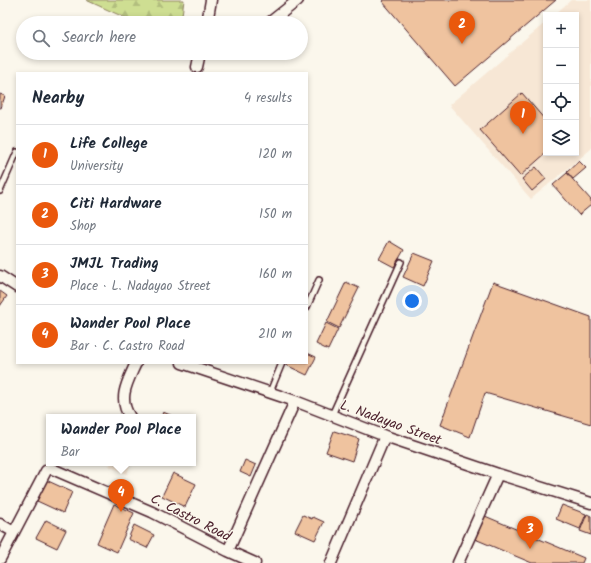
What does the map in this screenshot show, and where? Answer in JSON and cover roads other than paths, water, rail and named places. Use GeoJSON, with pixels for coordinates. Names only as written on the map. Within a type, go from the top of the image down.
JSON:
{"type":"FeatureCollection","features":[{"type":"Feature","properties":{"kind":"street"},"geometry":{"type":"LineString","coordinates":[[208,16],[211,0]]}},
{"type":"Feature","properties":{"kind":"street"},"geometry":{"type":"LineString","coordinates":[[278,16],[298,0]]}},
{"type":"Feature","properties":{"kind":"street"},"geometry":{"type":"LineString","coordinates":[[197,67],[198,60]]}},
{"type":"Feature","properties":{"kind":"street"},"geometry":{"type":"LineString","coordinates":[[0,276],[16,286]]}},
{"type":"Feature","properties":{"kind":"street"},"geometry":{"type":"LineString","coordinates":[[129,414],[123,402],[125,388],[136,364]]}},
{"type":"Feature","properties":{"kind":"street","name":"L. Nadayao Street"},"geometry":{"type":"LineString","coordinates":[[197,365],[385,436],[591,503]]}},
{"type":"Feature","properties":{"kind":"street"},"geometry":{"type":"LineString","coordinates":[[228,551],[295,401]]}},
{"type":"Feature","properties":{"kind":"street"},"geometry":{"type":"LineString","coordinates":[[331,563],[385,436]]}},
{"type":"Feature","properties":{"kind":"street","name":"C. Castro Road"},"geometry":{"type":"LineString","coordinates":[[14,532],[46,471],[50,468],[152,512],[228,551],[255,563]]}},
{"type":"Feature","properties":{"kind":"street"},"geometry":{"type":"LineString","coordinates":[[458,563],[498,474]]}},
{"type":"Feature","properties":{"kind":"street"},"geometry":{"type":"LineString","coordinates":[[0,524],[14,532],[0,559]]}},
{"type":"Feature","properties":{"kind":"lane"},"geometry":{"type":"LineString","coordinates":[[0,191],[16,154]]}},
{"type":"Feature","properties":{"kind":"lane"},"geometry":{"type":"LineString","coordinates":[[332,415],[401,262]]}},
{"type":"Feature","properties":{"kind":"lane"},"geometry":{"type":"LineString","coordinates":[[308,305],[319,280]]}},
{"type":"Feature","properties":{"kind":"lane"},"geometry":{"type":"LineString","coordinates":[[270,392],[282,364]]}},
{"type":"Feature","properties":{"kind":"place","name":"Citi Hardware"},"geometry":{"type":"Point","coordinates":[462,44]}},
{"type":"Feature","properties":{"kind":"place","name":"Life College"},"geometry":{"type":"Point","coordinates":[523,134]}},
{"type":"Feature","properties":{"kind":"place","name":"Wander Pool Place"},"geometry":{"type":"Point","coordinates":[121,512]}},
{"type":"Feature","properties":{"kind":"place","name":"JMJL Trading"},"geometry":{"type":"Point","coordinates":[530,549]}}]}
